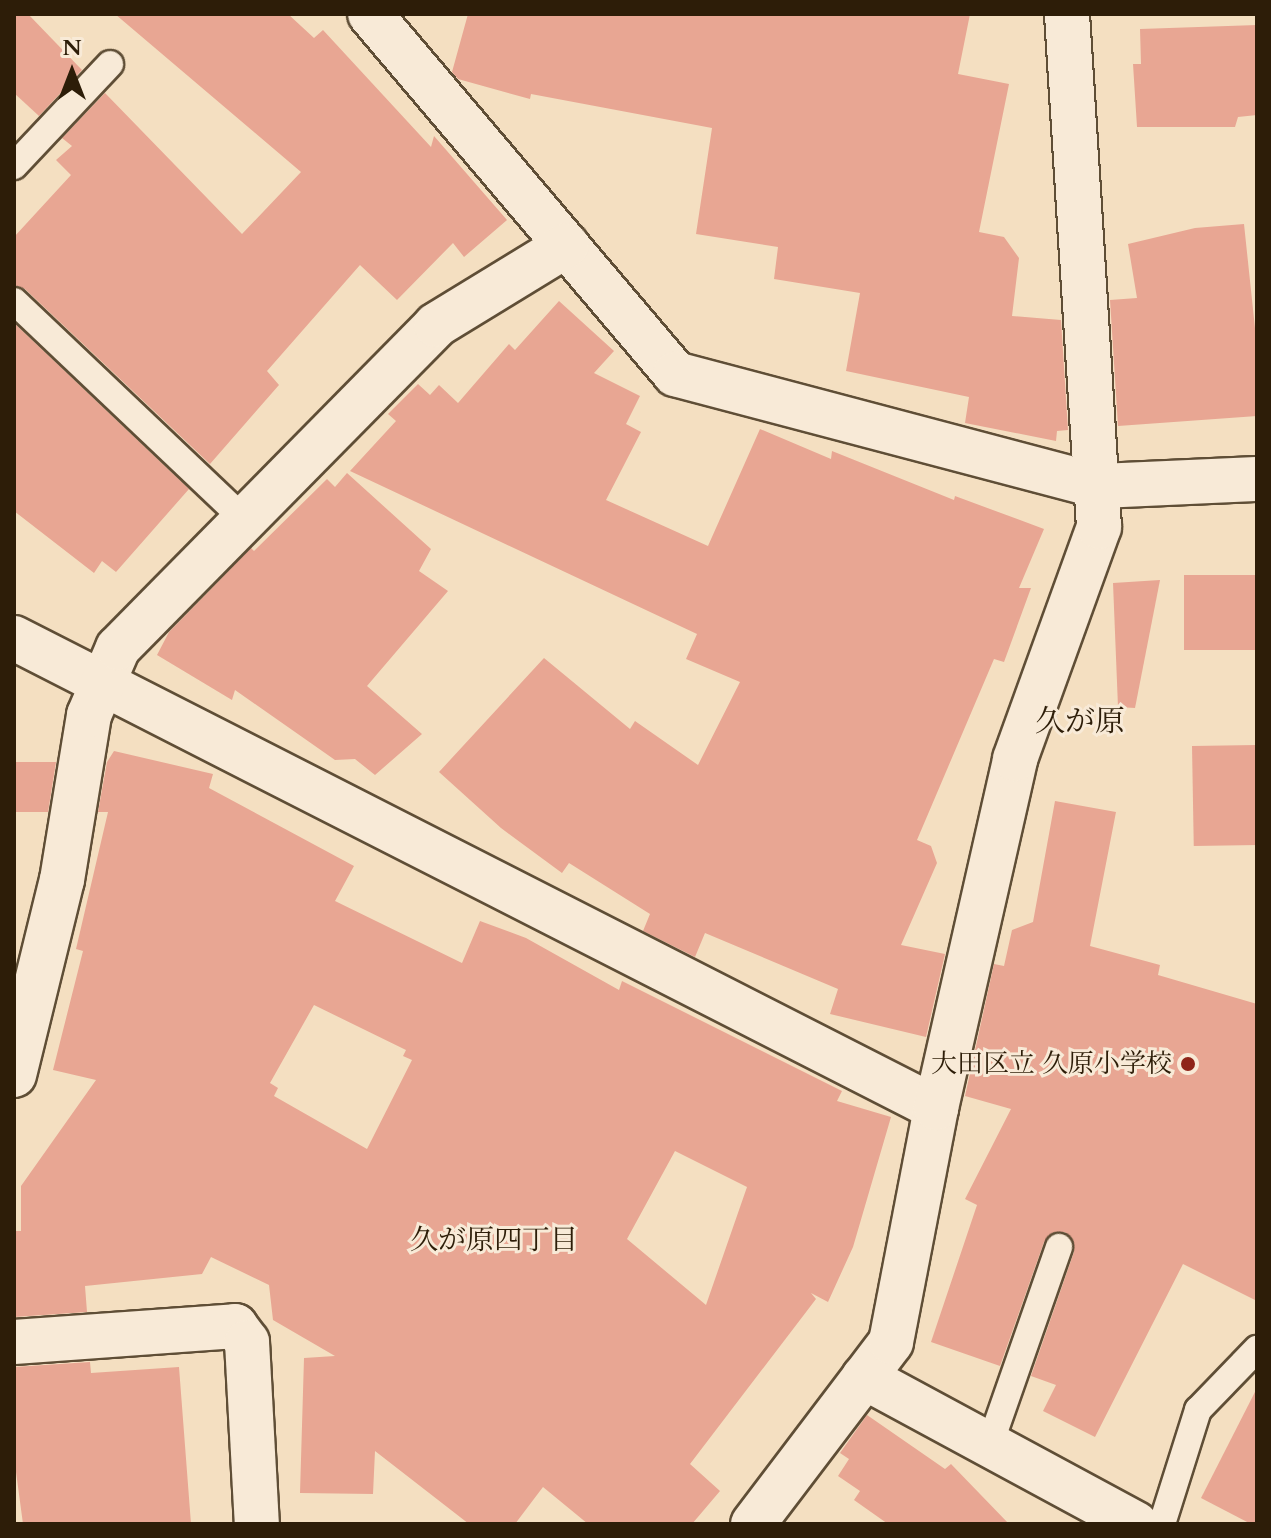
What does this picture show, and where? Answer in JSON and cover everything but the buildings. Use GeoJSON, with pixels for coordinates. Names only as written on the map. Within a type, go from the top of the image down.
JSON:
{"type":"FeatureCollection","features":[{"type":"Feature","properties":{"kind":"street"},"geometry":{"type":"LineString","coordinates":[[370,14],[675,374],[1100,486],[1257,479]]}},
{"type":"Feature","properties":{"kind":"street"},"geometry":{"type":"LineString","coordinates":[[753,1524],[891,1342],[936,1108],[1015,759],[1099,527],[1100,486],[1067,14]]}},
{"type":"Feature","properties":{"kind":"street"},"geometry":{"type":"LineString","coordinates":[[14,1075],[22,1006],[62,880],[98,685],[118,648],[436,325],[567,245]]}},
{"type":"Feature","properties":{"kind":"street"},"geometry":{"type":"LineString","coordinates":[[14,638],[98,685],[936,1108]]}},
{"type":"Feature","properties":{"kind":"street"},"geometry":{"type":"LineString","coordinates":[[14,1342],[235,1326],[247,1342],[257,1524]]}},
{"type":"Feature","properties":{"kind":"street"},"geometry":{"type":"LineString","coordinates":[[864,1377],[1136,1524]]}},
{"type":"Feature","properties":{"kind":"lane"},"geometry":{"type":"LineString","coordinates":[[14,166],[110,64]]}},
{"type":"Feature","properties":{"kind":"lane"},"geometry":{"type":"LineString","coordinates":[[14,301],[246,521]]}},
{"type":"Feature","properties":{"kind":"lane"},"geometry":{"type":"LineString","coordinates":[[989,1447],[1059,1247]]}},
{"type":"Feature","properties":{"kind":"lane"},"geometry":{"type":"LineString","coordinates":[[1162,1524],[1198,1410],[1257,1349]]}},
{"type":"Feature","properties":{"kind":"place","name":"大田区立 久原小学校"},"geometry":{"type":"Point","coordinates":[1188,1064]}},
{"type":"Feature","properties":{"kind":"district","name":"久が原"},"geometry":{"type":"Point","coordinates":[1080,722]}},
{"type":"Feature","properties":{"kind":"district","name":"久が原四丁目"},"geometry":{"type":"Point","coordinates":[494,1240]}}]}
